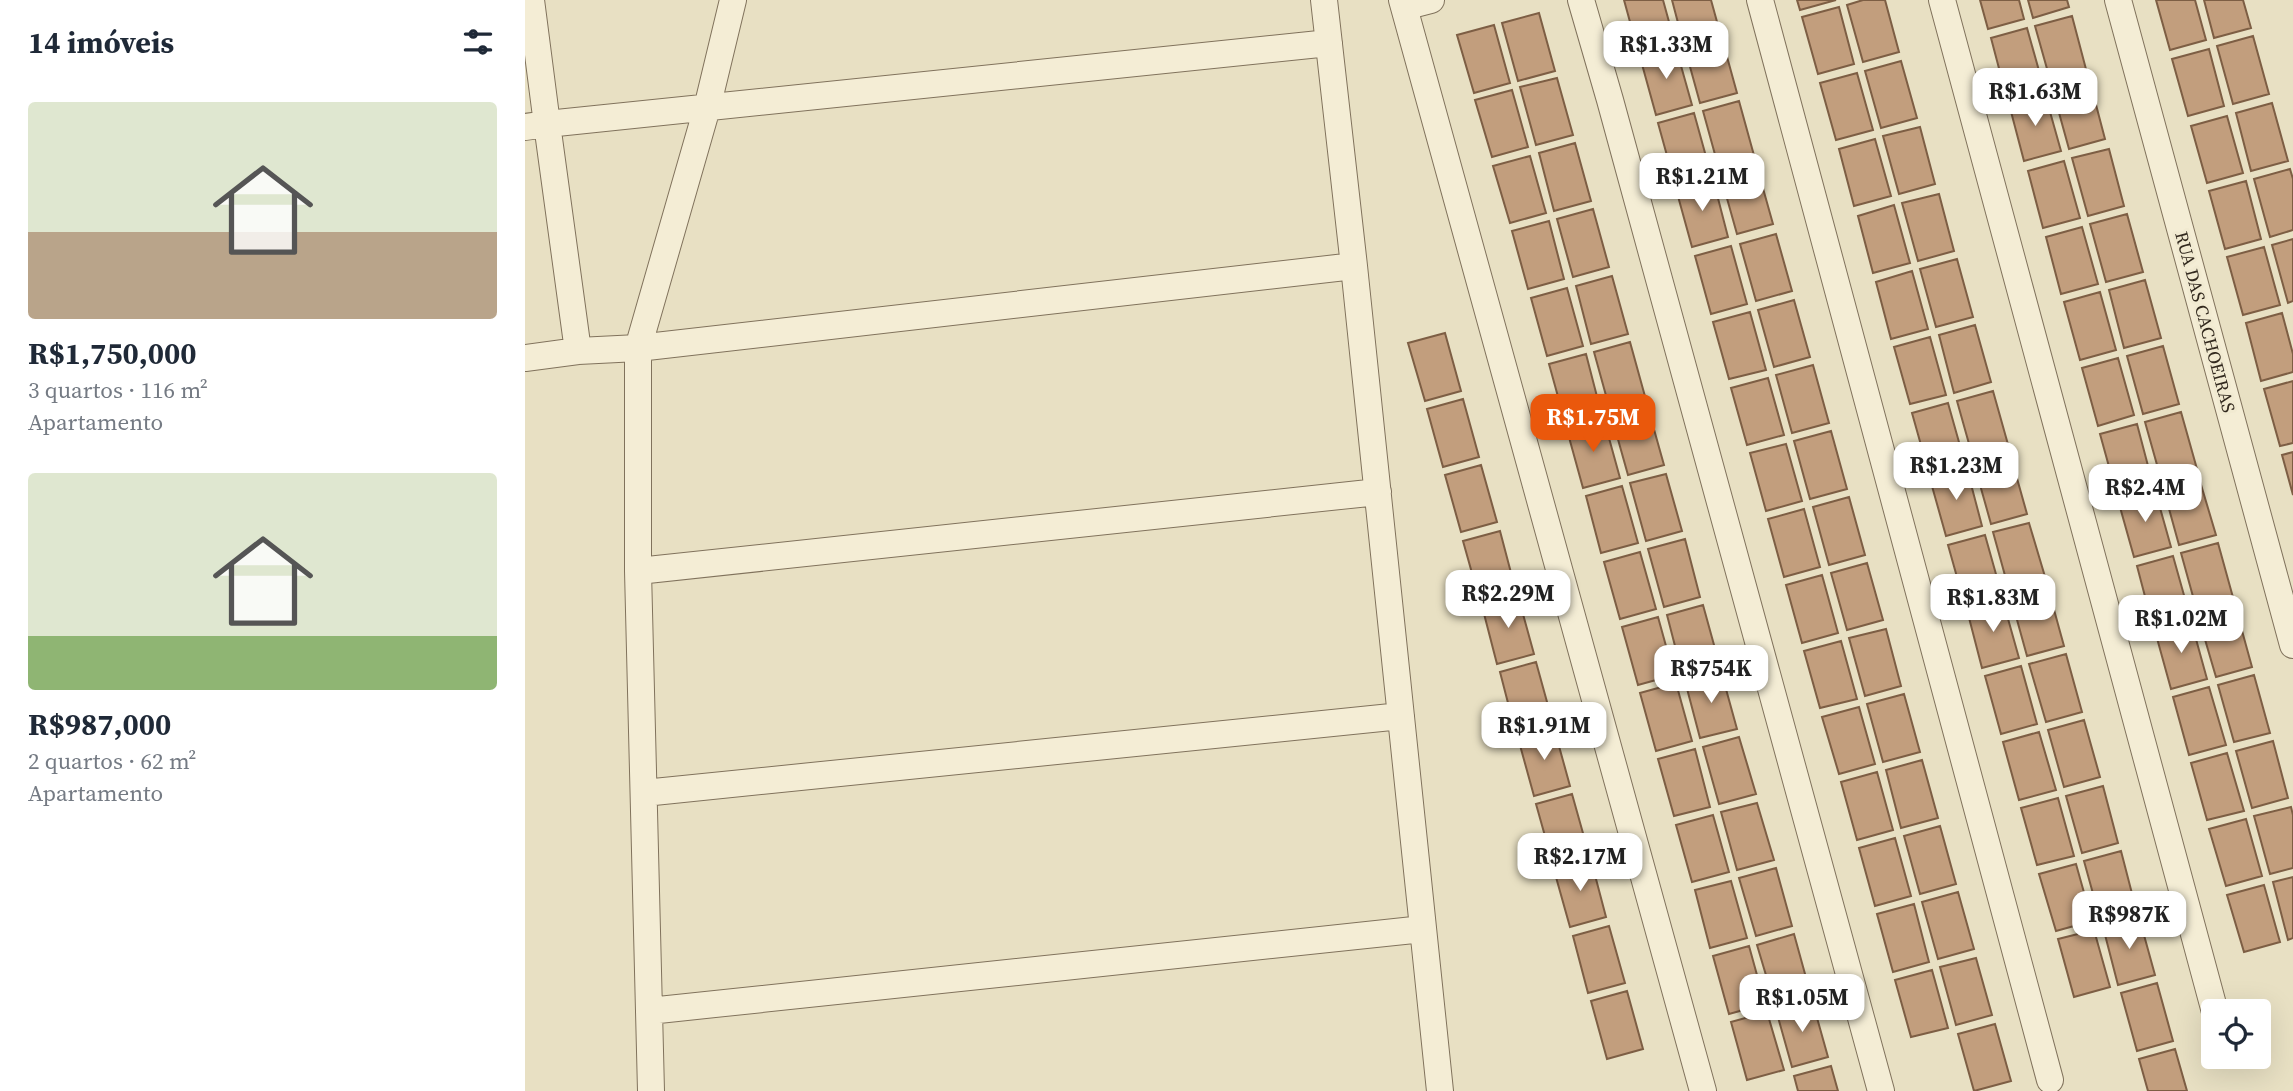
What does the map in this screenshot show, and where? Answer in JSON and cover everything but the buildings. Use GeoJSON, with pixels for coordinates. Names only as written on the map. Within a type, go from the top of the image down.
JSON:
{"type":"FeatureCollection","features":[{"type":"Feature","properties":{"kind":"street"},"geometry":{"type":"LineString","coordinates":[[531,0],[536,125],[577,351]]}},
{"type":"Feature","properties":{"kind":"street"},"geometry":{"type":"LineString","coordinates":[[651,1091],[638,571],[638,348],[707,108],[733,0]]}},
{"type":"Feature","properties":{"kind":"street"},"geometry":{"type":"LineString","coordinates":[[1324,0],[1440,1091]]}},
{"type":"Feature","properties":{"kind":"street"},"geometry":{"type":"LineString","coordinates":[[1431,0],[1403,4],[1703,1091]]}},
{"type":"Feature","properties":{"kind":"street"},"geometry":{"type":"LineString","coordinates":[[1581,0],[1881,1091]]}},
{"type":"Feature","properties":{"kind":"street"},"geometry":{"type":"LineString","coordinates":[[1760,0],[2050,1080]]}},
{"type":"Feature","properties":{"kind":"street"},"geometry":{"type":"LineString","coordinates":[[1942,0],[2211,999]]}},
{"type":"Feature","properties":{"kind":"street","name":"RUA DAS CACHOEIRAS"},"geometry":{"type":"LineString","coordinates":[[2118,0],[2293,645]]}},
{"type":"Feature","properties":{"kind":"street"},"geometry":{"type":"LineString","coordinates":[[536,125],[1329,43]]}},
{"type":"Feature","properties":{"kind":"street"},"geometry":{"type":"LineString","coordinates":[[525,358],[577,351],[638,348],[1354,266]]}},
{"type":"Feature","properties":{"kind":"street"},"geometry":{"type":"LineString","coordinates":[[638,571],[1378,492]]}},
{"type":"Feature","properties":{"kind":"street"},"geometry":{"type":"LineString","coordinates":[[643,793],[1401,716]]}},
{"type":"Feature","properties":{"kind":"street"},"geometry":{"type":"LineString","coordinates":[[649,1011],[1423,929]]}}]}
